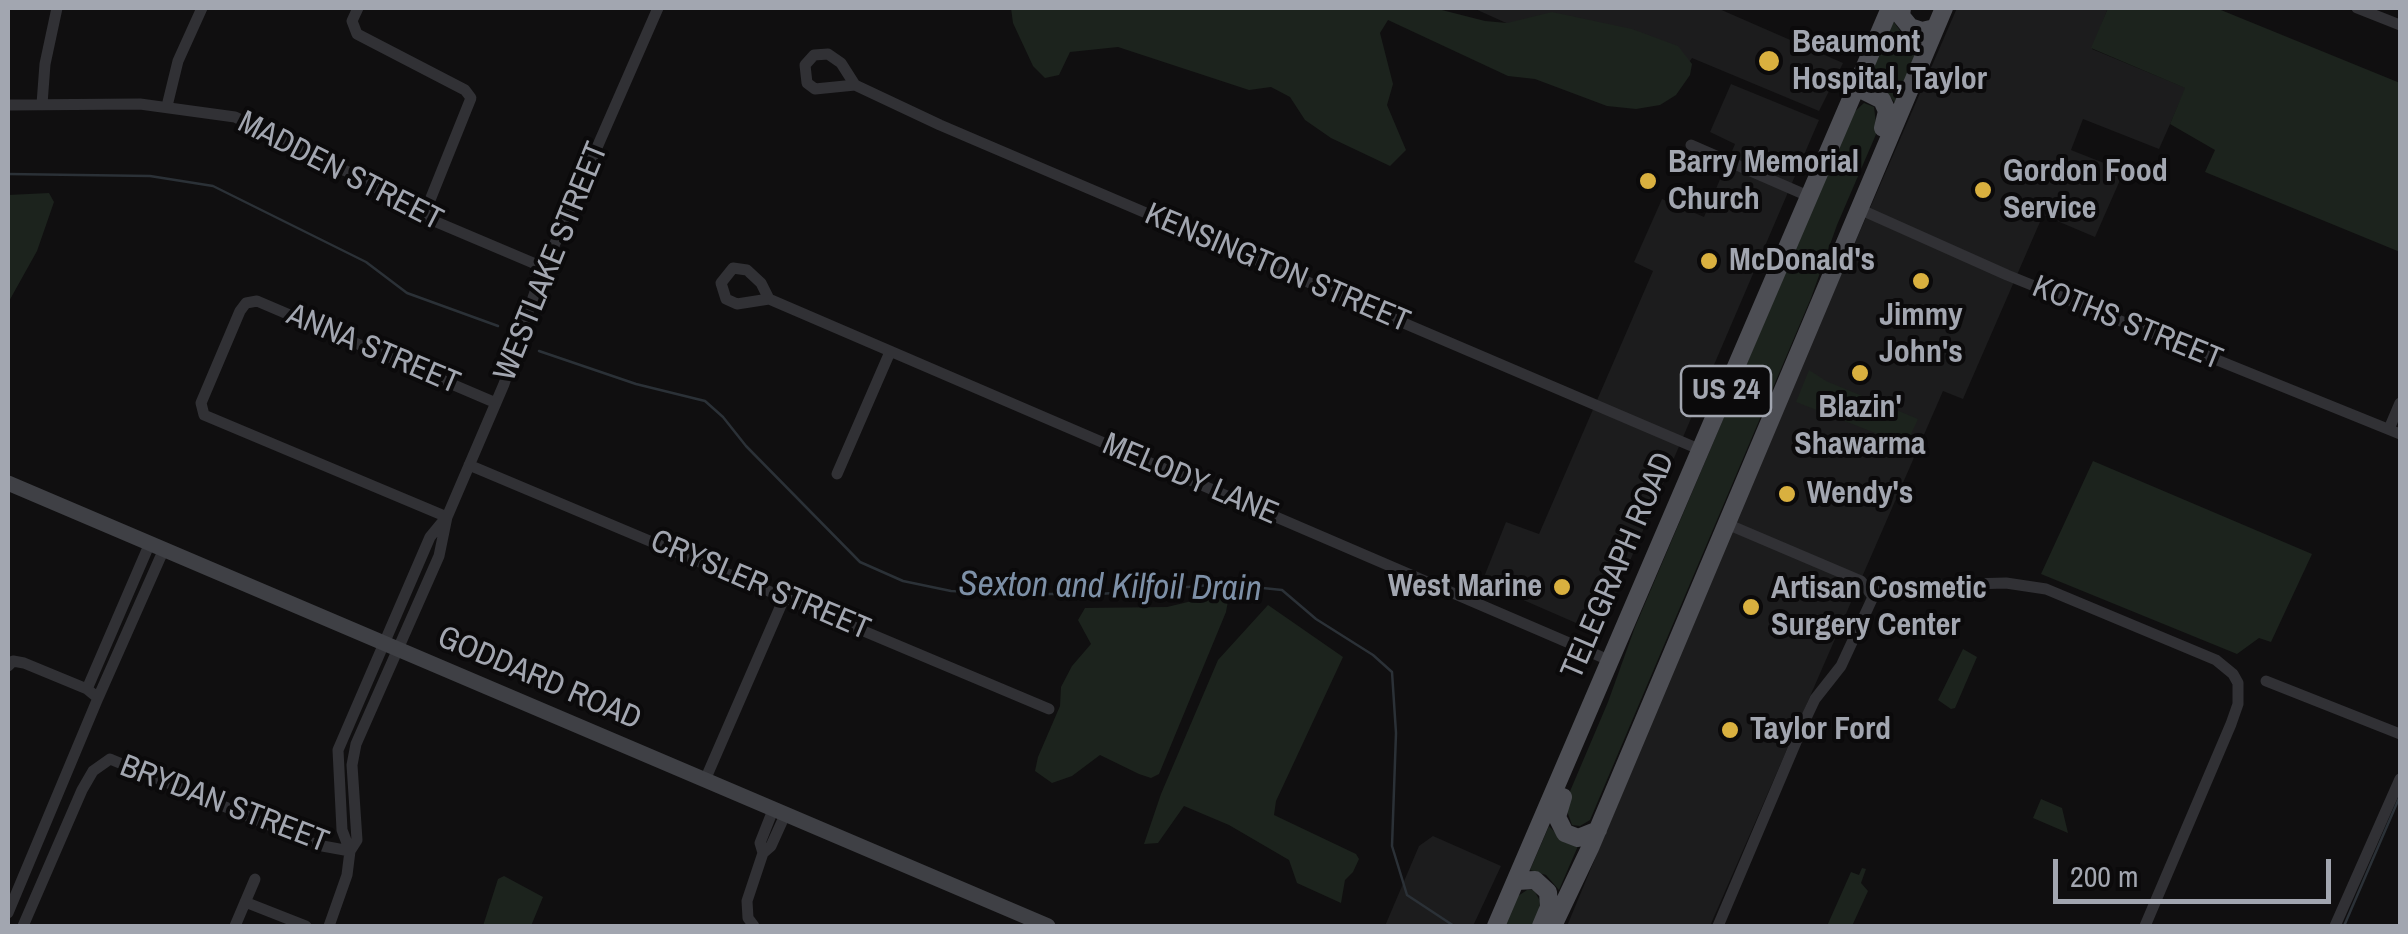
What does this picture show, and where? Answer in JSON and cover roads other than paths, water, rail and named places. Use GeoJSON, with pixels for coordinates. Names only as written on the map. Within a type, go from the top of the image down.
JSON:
{"type":"FeatureCollection","features":[{"type":"Feature","properties":{"kind":"main road","name":"TELEGRAPH ROAD"},"geometry":{"type":"LineString","coordinates":[[1496,926],[1890,8]]}},
{"type":"Feature","properties":{"kind":"main road"},"geometry":{"type":"LineString","coordinates":[[1902,8],[1901,16],[1910,26],[1922,31],[1935,28]]}},
{"type":"Feature","properties":{"kind":"main road","name":"US 24"},"geometry":{"type":"LineString","coordinates":[[1553,926],[1598,830],[1944,8]]}},
{"type":"Feature","properties":{"kind":"main road"},"geometry":{"type":"LineString","coordinates":[[1826,286],[1828,261],[1839,230],[1886,122],[1882,100],[1856,87]]}},
{"type":"Feature","properties":{"kind":"main road","name":"GODDARD ROAD"},"geometry":{"type":"LineString","coordinates":[[8,483],[1048,926]]}},
{"type":"Feature","properties":{"kind":"main road"},"geometry":{"type":"LineString","coordinates":[[1598,830],[1585,836],[1571,836],[1557,817],[1605,700],[1621,637]]}},
{"type":"Feature","properties":{"kind":"main road"},"geometry":{"type":"LineString","coordinates":[[1516,882],[1535,880],[1548,892],[1549,907],[1540,926]]}},
{"type":"Feature","properties":{"kind":"street"},"geometry":{"type":"LineString","coordinates":[[42,104],[57,8]]}},
{"type":"Feature","properties":{"kind":"street"},"geometry":{"type":"LineString","coordinates":[[167,106],[178,61],[202,8]]}},
{"type":"Feature","properties":{"kind":"street"},"geometry":{"type":"LineString","coordinates":[[358,8],[353,27],[357,34],[470,94],[471,103],[424,215]]}},
{"type":"Feature","properties":{"kind":"street","name":"WESTLAKE STREET"},"geometry":{"type":"LineString","coordinates":[[391,646],[440,556],[447,517],[496,403],[545,268],[658,8]]}},
{"type":"Feature","properties":{"kind":"street"},"geometry":{"type":"LineString","coordinates":[[2356,8],[2400,26]]}},
{"type":"Feature","properties":{"kind":"street","name":"KENSINGTON STREET"},"geometry":{"type":"LineString","coordinates":[[854,85],[1700,450]]}},
{"type":"Feature","properties":{"kind":"street","name":"MADDEN STREET"},"geometry":{"type":"LineString","coordinates":[[8,106],[167,106],[246,120],[424,215],[545,268]]}},
{"type":"Feature","properties":{"kind":"street"},"geometry":{"type":"LineString","coordinates":[[1690,145],[1808,196]]}},
{"type":"Feature","properties":{"kind":"street","name":"KOTHS STREET"},"geometry":{"type":"LineString","coordinates":[[1857,208],[2007,275],[2395,431]]}},
{"type":"Feature","properties":{"kind":"street","name":"MELODY LANE"},"geometry":{"type":"LineString","coordinates":[[769,299],[1611,661]]}},
{"type":"Feature","properties":{"kind":"street","name":"ANNA STREET"},"geometry":{"type":"LineString","coordinates":[[447,517],[207,418],[201,404],[242,306],[256,301],[496,403]]}},
{"type":"Feature","properties":{"kind":"street"},"geometry":{"type":"LineString","coordinates":[[837,474],[890,352]]}},
{"type":"Feature","properties":{"kind":"street"},"geometry":{"type":"LineString","coordinates":[[2395,431],[2400,403]]}},
{"type":"Feature","properties":{"kind":"street","name":"CRYSLER STREET"},"geometry":{"type":"LineString","coordinates":[[469,464],[1050,709]]}},
{"type":"Feature","properties":{"kind":"street"},"geometry":{"type":"LineString","coordinates":[[1727,524],[1861,582],[1873,597]]}},
{"type":"Feature","properties":{"kind":"street"},"geometry":{"type":"LineString","coordinates":[[8,913],[93,693],[157,546]]}},
{"type":"Feature","properties":{"kind":"street"},"geometry":{"type":"LineString","coordinates":[[1718,926],[1806,716],[1842,666],[1873,597],[1896,586],[2034,585],[2216,660],[2233,674],[2239,688],[2231,724],[2146,926]]}},
{"type":"Feature","properties":{"kind":"street"},"geometry":{"type":"LineString","coordinates":[[704,780],[785,596]]}},
{"type":"Feature","properties":{"kind":"street","name":"BRYDAN STREET"},"geometry":{"type":"LineString","coordinates":[[329,926],[356,840],[353,753],[391,646]]}},
{"type":"Feature","properties":{"kind":"street"},"geometry":{"type":"LineString","coordinates":[[8,666],[13,661],[24,663],[93,693]]}},
{"type":"Feature","properties":{"kind":"street"},"geometry":{"type":"LineString","coordinates":[[2266,681],[2400,734]]}},
{"type":"Feature","properties":{"kind":"street","name":"BRYDAN STREET"},"geometry":{"type":"LineString","coordinates":[[23,926],[82,790],[93,771],[110,760],[317,845],[350,850]]}},
{"type":"Feature","properties":{"kind":"street"},"geometry":{"type":"LineString","coordinates":[[2335,926],[2400,779]]}},
{"type":"Feature","properties":{"kind":"street"},"geometry":{"type":"LineString","coordinates":[[754,926],[746,906],[764,853],[771,846],[779,812]]}},
{"type":"Feature","properties":{"kind":"street","name":"BRYDAN STREET"},"geometry":{"type":"LineString","coordinates":[[235,926],[255,879]]}},
{"type":"Feature","properties":{"kind":"street"},"geometry":{"type":"LineString","coordinates":[[246,902],[306,926]]}},
{"type":"Feature","properties":{"kind":"waterway","name":"Sexton and Kilfoil Drain"},"geometry":{"type":"LineString","coordinates":[[8,174],[150,176],[213,186],[366,262],[407,293],[498,326]]}},
{"type":"Feature","properties":{"kind":"waterway","name":"Sexton and Kilfoil Drain"},"geometry":{"type":"LineString","coordinates":[[539,351],[636,384],[705,401],[860,562],[903,581],[951,591],[1020,594],[1100,594],[1224,584],[1282,590],[1392,672],[1396,733],[1392,846],[1407,895],[1454,926]]}},
{"type":"Feature","properties":{"kind":"waterway"},"geometry":{"type":"LineString","coordinates":[[2344,926],[2400,796]]}},
{"type":"Feature","properties":{"kind":"place","name":"Beaumont Hospital, Taylor"},"geometry":{"type":"Point","coordinates":[1769,61]}},
{"type":"Feature","properties":{"kind":"place","name":"Barry Memorial Church"},"geometry":{"type":"Point","coordinates":[1648,181]}},
{"type":"Feature","properties":{"kind":"place","name":"Gordon Food Service"},"geometry":{"type":"Point","coordinates":[1983,190]}},
{"type":"Feature","properties":{"kind":"place","name":"McDonald's"},"geometry":{"type":"Point","coordinates":[1709,261]}},
{"type":"Feature","properties":{"kind":"place","name":"Jimmy John's"},"geometry":{"type":"Point","coordinates":[1921,281]}},
{"type":"Feature","properties":{"kind":"place","name":"Blazin' Shawarma"},"geometry":{"type":"Point","coordinates":[1860,373]}},
{"type":"Feature","properties":{"kind":"place","name":"Wendy's"},"geometry":{"type":"Point","coordinates":[1787,494]}},
{"type":"Feature","properties":{"kind":"place","name":"West Marine"},"geometry":{"type":"Point","coordinates":[1562,587]}},
{"type":"Feature","properties":{"kind":"place","name":"Artisan Cosmetic Surgery Center"},"geometry":{"type":"Point","coordinates":[1751,607]}},
{"type":"Feature","properties":{"kind":"place","name":"Taylor Ford"},"geometry":{"type":"Point","coordinates":[1730,730]}}]}
